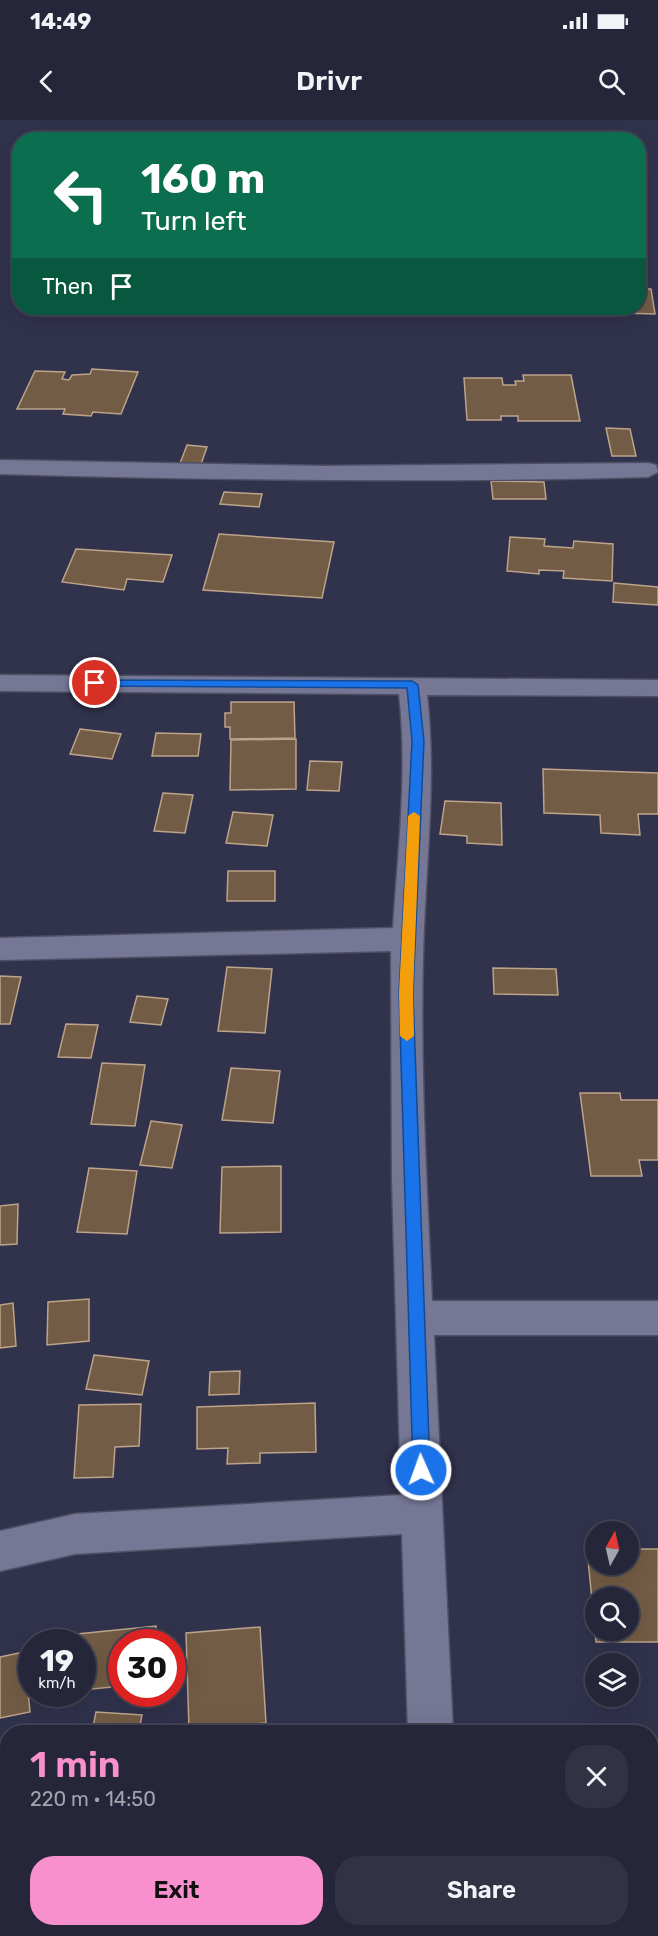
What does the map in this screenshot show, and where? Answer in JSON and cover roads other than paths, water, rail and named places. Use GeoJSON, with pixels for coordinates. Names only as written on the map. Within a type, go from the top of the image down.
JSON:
{"type":"FeatureCollection","features":[{"type":"Feature","properties":{"kind":"street"},"geometry":{"type":"LineString","coordinates":[[0,467],[188,472],[536,473],[648,470]]}},
{"type":"Feature","properties":{"kind":"street"},"geometry":{"type":"LineString","coordinates":[[0,683],[658,688]]}},
{"type":"Feature","properties":{"kind":"street"},"geometry":{"type":"LineString","coordinates":[[412,685],[418,741],[406,993],[415,1318],[431,1725]]}},
{"type":"Feature","properties":{"kind":"street"},"geometry":{"type":"LineString","coordinates":[[0,949],[408,939]]}},
{"type":"Feature","properties":{"kind":"street"},"geometry":{"type":"LineString","coordinates":[[415,1318],[658,1318]]}},
{"type":"Feature","properties":{"kind":"street"},"geometry":{"type":"LineString","coordinates":[[0,1551],[75,1534],[423,1513]]}}]}
